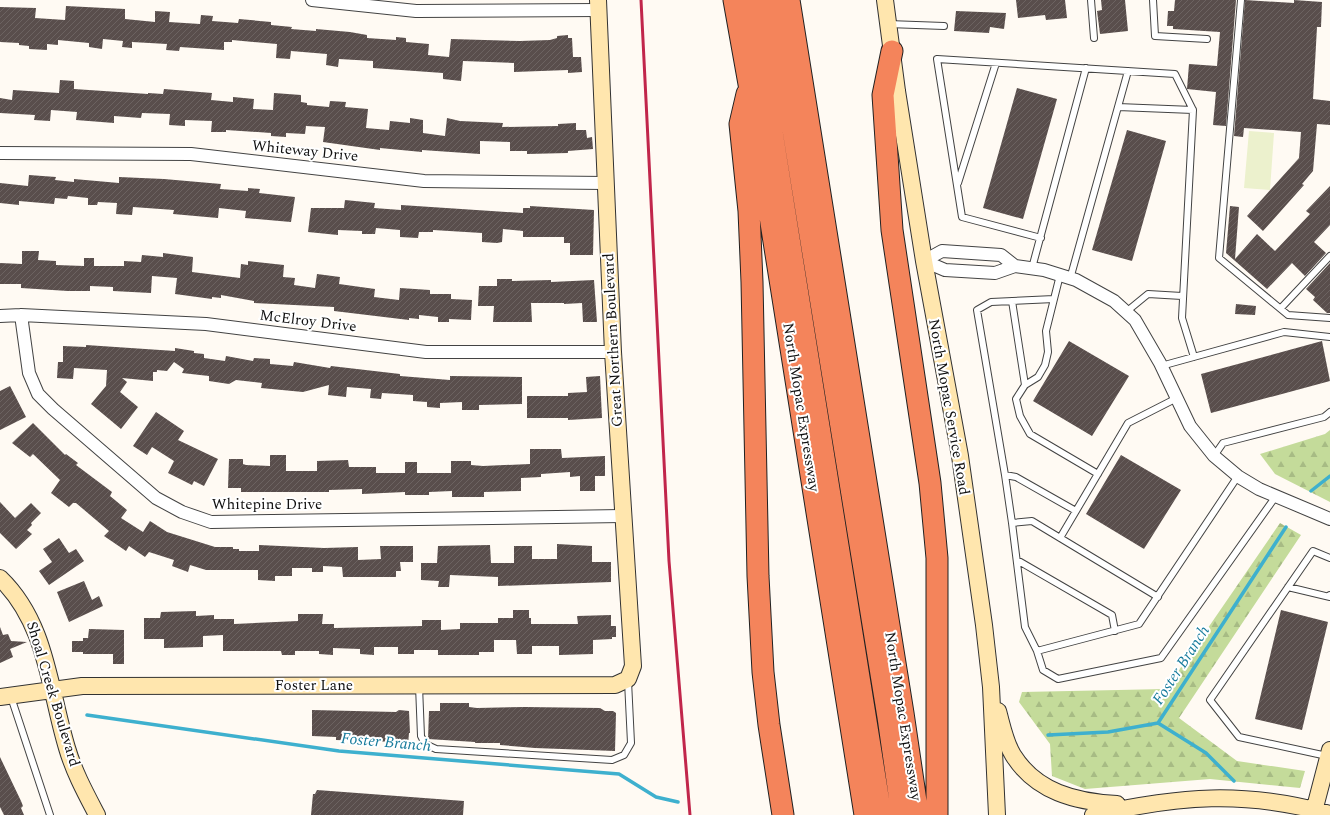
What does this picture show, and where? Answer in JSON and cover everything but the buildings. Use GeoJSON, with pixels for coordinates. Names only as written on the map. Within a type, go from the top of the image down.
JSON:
{"type":"FeatureCollection","features":[{"type":"Feature","properties":{"kind":"highway","name":"North Mopac Expressway"},"geometry":{"type":"LineString","coordinates":[[734,0],[749,84],[865,815]]}},
{"type":"Feature","properties":{"kind":"highway"},"geometry":{"type":"LineString","coordinates":[[751,0],[881,815]]}},
{"type":"Feature","properties":{"kind":"highway"},"geometry":{"type":"LineString","coordinates":[[772,0],[888,717],[902,815]]}},
{"type":"Feature","properties":{"kind":"highway","name":"North Mopac Expressway"},"geometry":{"type":"LineString","coordinates":[[789,0],[904,713],[918,815]]}},
{"type":"Feature","properties":{"kind":"highway"},"geometry":{"type":"LineString","coordinates":[[892,51],[883,95],[892,230],[930,482],[937,558],[937,815]]}},
{"type":"Feature","properties":{"kind":"highway"},"geometry":{"type":"LineString","coordinates":[[749,84],[740,124],[749,211],[752,266],[758,576],[763,672],[769,725],[783,815]]}},
{"type":"Feature","properties":{"kind":"street"},"geometry":{"type":"LineString","coordinates":[[312,0],[416,11],[598,5]]}},
{"type":"Feature","properties":{"kind":"street","name":"North Mopac Service Road"},"geometry":{"type":"LineString","coordinates":[[885,0],[924,261],[960,456],[984,625],[991,687],[997,815]]}},
{"type":"Feature","properties":{"kind":"street","name":"Great Northern Boulevard"},"geometry":{"type":"LineString","coordinates":[[598,5],[613,352],[622,516],[633,666],[628,679]]}},
{"type":"Feature","properties":{"kind":"street","name":"Whiteway Drive"},"geometry":{"type":"LineString","coordinates":[[0,153],[191,154],[424,181],[605,182]]}},
{"type":"Feature","properties":{"kind":"street"},"geometry":{"type":"LineString","coordinates":[[924,261],[942,251],[1002,255],[1015,266]]}},
{"type":"Feature","properties":{"kind":"street"},"geometry":{"type":"LineString","coordinates":[[924,261],[945,270],[995,273],[1015,266],[1032,268],[1076,280],[1114,301],[1135,320],[1162,366],[1190,426],[1214,456],[1238,476],[1259,489],[1330,519]]}},
{"type":"Feature","properties":{"kind":"street","name":"McElroy Drive"},"geometry":{"type":"LineString","coordinates":[[0,316],[21,315],[206,324],[426,352],[613,352]]}},
{"type":"Feature","properties":{"kind":"street","name":"Whitepine Drive"},"geometry":{"type":"LineString","coordinates":[[21,315],[29,373],[38,394],[53,409],[156,498],[182,512],[211,522],[622,516]]}},
{"type":"Feature","properties":{"kind":"street","name":"Shoal Creek Boulevard"},"geometry":{"type":"LineString","coordinates":[[0,578],[21,602],[31,618],[42,650],[68,750],[85,793],[97,815]]}},
{"type":"Feature","properties":{"kind":"street","name":"Foster Lane"},"geometry":{"type":"LineString","coordinates":[[5,696],[82,686],[419,684],[615,685],[628,679]]}},
{"type":"Feature","properties":{"kind":"street"},"geometry":{"type":"LineString","coordinates":[[991,687],[1006,737],[1013,754],[1024,770],[1042,785],[1060,795],[1078,800],[1134,806]]}},
{"type":"Feature","properties":{"kind":"street"},"geometry":{"type":"LineString","coordinates":[[1314,812],[1329,754]]}},
{"type":"Feature","properties":{"kind":"street"},"geometry":{"type":"LineString","coordinates":[[1093,815],[1134,806],[1184,799],[1233,797],[1273,800],[1314,812],[1330,814]]}},
{"type":"Feature","properties":{"kind":"lane"},"geometry":{"type":"LineString","coordinates":[[1091,0],[1094,38]]}},
{"type":"Feature","properties":{"kind":"lane"},"geometry":{"type":"LineString","coordinates":[[1153,0],[1154,36],[1207,39]]}},
{"type":"Feature","properties":{"kind":"lane"},"geometry":{"type":"LineString","coordinates":[[1241,0],[1219,258],[1288,315],[1330,318]]}},
{"type":"Feature","properties":{"kind":"lane"},"geometry":{"type":"LineString","coordinates":[[888,24],[944,26]]}},
{"type":"Feature","properties":{"kind":"lane"},"geometry":{"type":"LineString","coordinates":[[1040,238],[962,217],[937,59],[1175,74],[1193,110],[1182,318],[1194,357]]}},
{"type":"Feature","properties":{"kind":"lane"},"geometry":{"type":"LineString","coordinates":[[957,185],[996,62]]}},
{"type":"Feature","properties":{"kind":"lane"},"geometry":{"type":"LineString","coordinates":[[1032,268],[1086,68]]}},
{"type":"Feature","properties":{"kind":"lane"},"geometry":{"type":"LineString","coordinates":[[1098,474],[1030,434],[1020,416],[1016,399],[1025,386],[1038,377],[1045,365],[1048,352],[1046,331],[1054,299],[1065,277],[1128,71]]}},
{"type":"Feature","properties":{"kind":"lane"},"geometry":{"type":"LineString","coordinates":[[1118,107],[1193,110]]}},
{"type":"Feature","properties":{"kind":"lane"},"geometry":{"type":"LineString","coordinates":[[1281,308],[1330,256]]}},
{"type":"Feature","properties":{"kind":"lane"},"geometry":{"type":"LineString","coordinates":[[1126,312],[1148,294],[1182,296]]}},
{"type":"Feature","properties":{"kind":"lane"},"geometry":{"type":"LineString","coordinates":[[1054,299],[990,302],[977,310],[1005,475],[1025,627],[1037,650],[1043,670],[1058,679],[1161,658],[1276,496]]}},
{"type":"Feature","properties":{"kind":"lane"},"geometry":{"type":"LineString","coordinates":[[1012,301],[1025,386]]}},
{"type":"Feature","properties":{"kind":"lane"},"geometry":{"type":"LineString","coordinates":[[1162,366],[1284,332],[1330,337]]}},
{"type":"Feature","properties":{"kind":"lane"},"geometry":{"type":"LineString","coordinates":[[1060,538],[1128,423],[1177,398]]}},
{"type":"Feature","properties":{"kind":"lane"},"geometry":{"type":"LineString","coordinates":[[1214,456],[1223,443],[1324,417],[1330,412]]}},
{"type":"Feature","properties":{"kind":"lane"},"geometry":{"type":"LineString","coordinates":[[1005,475],[1016,477],[1076,511]]}},
{"type":"Feature","properties":{"kind":"lane"},"geometry":{"type":"LineString","coordinates":[[1037,650],[1139,624],[1238,476]]}},
{"type":"Feature","properties":{"kind":"lane"},"geometry":{"type":"LineString","coordinates":[[1012,523],[1032,521],[1158,597]]}},
{"type":"Feature","properties":{"kind":"lane"},"geometry":{"type":"LineString","coordinates":[[1329,754],[1239,737],[1210,700],[1313,551],[1330,558]]}},
{"type":"Feature","properties":{"kind":"lane"},"geometry":{"type":"LineString","coordinates":[[1017,560],[1112,615],[1115,631]]}},
{"type":"Feature","properties":{"kind":"lane"},"geometry":{"type":"LineString","coordinates":[[1288,587],[1330,597],[1330,595]]}},
{"type":"Feature","properties":{"kind":"lane"},"geometry":{"type":"LineString","coordinates":[[419,684],[421,736],[425,744],[436,749],[612,760],[624,755],[631,743],[628,679]]}},
{"type":"Feature","properties":{"kind":"lane"},"geometry":{"type":"LineString","coordinates":[[5,696],[50,815]]}},
{"type":"Feature","properties":{"kind":"green space"},"geometry":{"type":"Polygon","coordinates":[[[1249,131],[1274,133],[1270,190],[1244,188],[1249,131]]]}},
{"type":"Feature","properties":{"kind":"green space"},"geometry":{"type":"Polygon","coordinates":[[[1330,430],[1330,502],[1275,474],[1260,454],[1325,434],[1330,430]]]}},
{"type":"Feature","properties":{"kind":"green space"},"geometry":{"type":"Polygon","coordinates":[[[1280,523],[1301,535],[1179,718],[1237,761],[1305,771],[1300,788],[1210,779],[1085,789],[1052,776],[1050,744],[1019,702],[1022,692],[1166,689],[1280,523]]]}},
{"type":"Feature","properties":{"kind":"waterway","name":"Foster Branch"},"geometry":{"type":"LineString","coordinates":[[1311,491],[1330,476]]}},
{"type":"Feature","properties":{"kind":"waterway","name":"Foster Branch"},"geometry":{"type":"LineString","coordinates":[[1048,735],[1108,732],[1158,723],[1286,527]]}},
{"type":"Feature","properties":{"kind":"waterway","name":"Foster Branch"},"geometry":{"type":"LineString","coordinates":[[87,715],[339,751],[619,774],[656,797],[678,802]]}},
{"type":"Feature","properties":{"kind":"waterway"},"geometry":{"type":"LineString","coordinates":[[1158,723],[1206,753],[1234,781]]}},
{"type":"Feature","properties":{"kind":"railway"},"geometry":{"type":"LineString","coordinates":[[641,0],[669,561],[690,815]]}}]}
